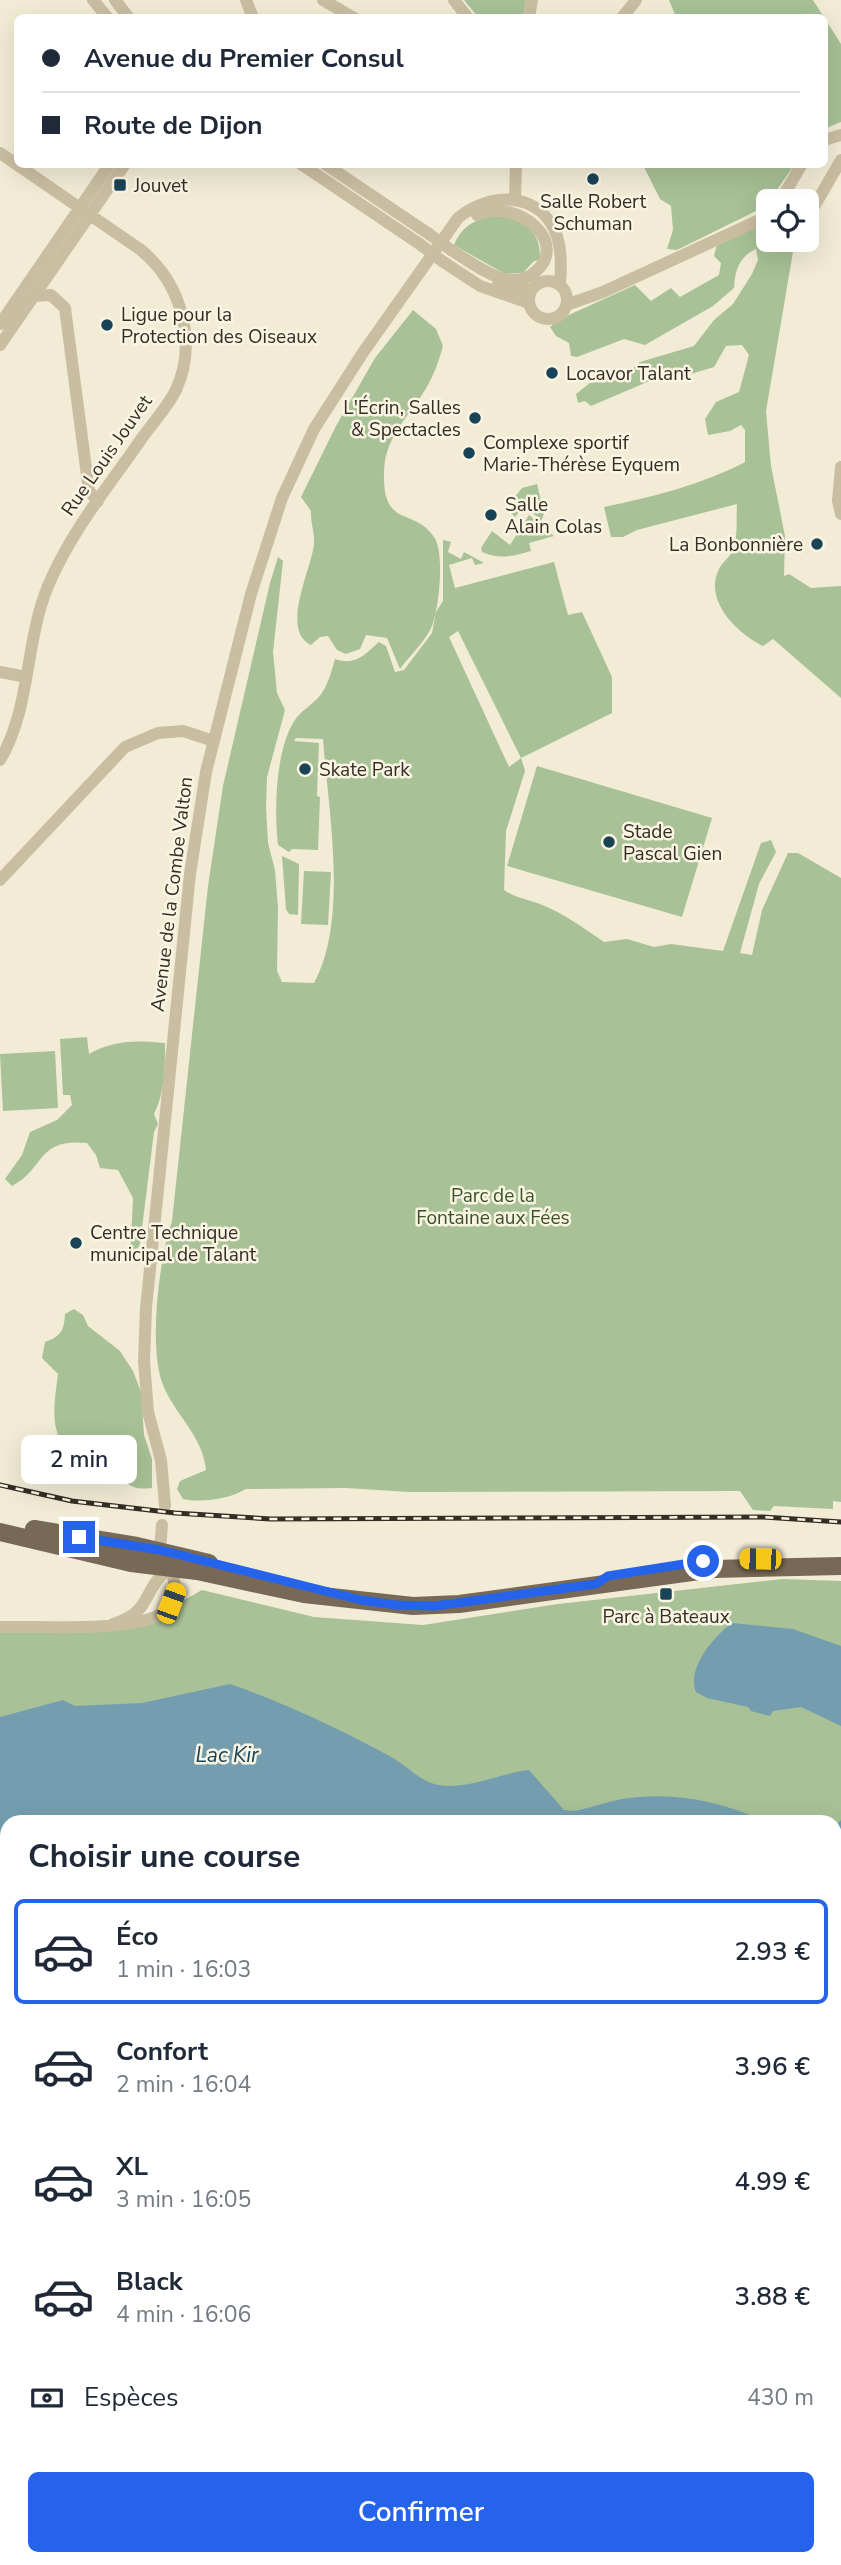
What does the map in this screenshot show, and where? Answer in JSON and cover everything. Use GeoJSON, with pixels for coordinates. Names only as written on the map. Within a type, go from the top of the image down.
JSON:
{"type":"FeatureCollection","features":[{"type":"Feature","properties":{"kind":"main road"},"geometry":{"type":"LineString","coordinates":[[0,1522],[160,1550],[361,1600]]}},
{"type":"Feature","properties":{"kind":"main road"},"geometry":{"type":"LineString","coordinates":[[0,1532],[304,1594],[435,1606],[740,1566],[841,1564]]}},
{"type":"Feature","properties":{"kind":"main road"},"geometry":{"type":"LineString","coordinates":[[21,1537],[60,1539],[134,1553],[160,1550]]}},
{"type":"Feature","properties":{"kind":"main road"},"geometry":{"type":"LineString","coordinates":[[160,1550],[169,1568]]}},
{"type":"Feature","properties":{"kind":"main road"},"geometry":{"type":"LineString","coordinates":[[596,1584],[608,1576],[740,1559],[841,1564]]}},
{"type":"Feature","properties":{"kind":"main road"},"geometry":{"type":"LineString","coordinates":[[169,1568],[183,1563],[214,1564]]}},
{"type":"Feature","properties":{"kind":"main road"},"geometry":{"type":"LineString","coordinates":[[621,1583],[631,1576],[674,1570],[687,1564]]}},
{"type":"Feature","properties":{"kind":"street"},"geometry":{"type":"LineString","coordinates":[[93,0],[105,14]]}},
{"type":"Feature","properties":{"kind":"street"},"geometry":{"type":"LineString","coordinates":[[115,0],[126,14]]}},
{"type":"Feature","properties":{"kind":"street"},"geometry":{"type":"LineString","coordinates":[[323,0],[347,14]]}},
{"type":"Feature","properties":{"kind":"street"},"geometry":{"type":"LineString","coordinates":[[454,0],[465,14]]}},
{"type":"Feature","properties":{"kind":"street"},"geometry":{"type":"LineString","coordinates":[[625,14],[636,0]]}},
{"type":"Feature","properties":{"kind":"street"},"geometry":{"type":"LineString","coordinates":[[819,198],[841,160]]}},
{"type":"Feature","properties":{"kind":"street","name":"Rue Louis Jouvet"},"geometry":{"type":"LineString","coordinates":[[0,760],[13,730],[47,589],[69,541],[175,390],[185,339],[178,299],[158,266],[141,250],[22,168]]}},
{"type":"Feature","properties":{"kind":"street"},"geometry":{"type":"LineString","coordinates":[[0,345],[34,296],[85,212],[108,168]]}},
{"type":"Feature","properties":{"kind":"street"},"geometry":{"type":"LineString","coordinates":[[0,323],[122,168]]}},
{"type":"Feature","properties":{"kind":"street"},"geometry":{"type":"LineString","coordinates":[[308,168],[425,239],[509,280],[528,276],[544,260],[543,239],[527,218],[496,210],[471,218]]}},
{"type":"Feature","properties":{"kind":"street"},"geometry":{"type":"LineString","coordinates":[[330,168],[425,239],[442,261],[480,286],[529,303]]}},
{"type":"Feature","properties":{"kind":"street"},"geometry":{"type":"LineString","coordinates":[[515,198],[516,168]]}},
{"type":"Feature","properties":{"kind":"street"},"geometry":{"type":"LineString","coordinates":[[787,189],[800,168]]}},
{"type":"Feature","properties":{"kind":"street"},"geometry":{"type":"LineString","coordinates":[[451,250],[493,282],[520,290],[532,289],[543,281],[553,261],[550,239],[540,220],[515,198]]}},
{"type":"Feature","properties":{"kind":"street"},"geometry":{"type":"LineString","coordinates":[[450,233],[484,209],[515,198]]}},
{"type":"Feature","properties":{"kind":"street"},"geometry":{"type":"LineString","coordinates":[[450,233],[458,218],[472,209],[501,199],[515,198],[538,210],[554,229],[560,251],[566,305]]}},
{"type":"Feature","properties":{"kind":"street"},"geometry":{"type":"LineString","coordinates":[[532,289],[529,303],[534,313],[548,319],[559,315],[566,305],[603,292],[756,222]]}},
{"type":"Feature","properties":{"kind":"street","name":"Avenue de la Combe Valton"},"geometry":{"type":"LineString","coordinates":[[165,1506],[162,1462],[148,1412],[144,1361],[146,1308],[194,840],[214,741],[251,594],[282,498],[314,429],[409,288],[450,233]]}},
{"type":"Feature","properties":{"kind":"street"},"geometry":{"type":"LineString","coordinates":[[543,281],[562,288],[603,292]]}},
{"type":"Feature","properties":{"kind":"street"},"geometry":{"type":"LineString","coordinates":[[34,296],[51,295],[65,308],[89,491],[98,501]]}},
{"type":"Feature","properties":{"kind":"street"},"geometry":{"type":"LineString","coordinates":[[841,467],[838,501],[841,514]]}},
{"type":"Feature","properties":{"kind":"street"},"geometry":{"type":"LineString","coordinates":[[0,672],[26,677]]}},
{"type":"Feature","properties":{"kind":"street"},"geometry":{"type":"LineString","coordinates":[[0,880],[125,747],[158,733],[183,731],[214,741]]}},
{"type":"Feature","properties":{"kind":"street"},"geometry":{"type":"LineString","coordinates":[[160,1550],[162,1525]]}},
{"type":"Feature","properties":{"kind":"street"},"geometry":{"type":"LineString","coordinates":[[0,1627],[113,1624],[156,1617],[165,1611],[177,1584],[169,1568],[156,1578],[136,1615],[113,1624]]}},
{"type":"Feature","properties":{"kind":"green space"},"geometry":{"type":"Polygon","coordinates":[[[464,0],[526,0],[524,14],[476,14],[464,0]]]}},
{"type":"Feature","properties":{"kind":"green space"},"geometry":{"type":"Polygon","coordinates":[[[669,0],[813,0],[822,14],[675,14],[669,0]]]}},
{"type":"Feature","properties":{"kind":"green space"},"geometry":{"type":"Polygon","coordinates":[[[828,24],[841,44],[841,122],[828,127],[828,24]]]}},
{"type":"Feature","properties":{"kind":"green space"},"geometry":{"type":"Polygon","coordinates":[[[644,168],[792,168],[778,189],[756,189],[756,211],[677,250],[667,249],[673,230],[671,206],[660,199],[644,168]]]}},
{"type":"Feature","properties":{"kind":"green space"},"geometry":{"type":"Polygon","coordinates":[[[506,214],[527,226],[538,243],[540,260],[534,261],[523,273],[505,274],[454,245],[468,226],[489,216],[506,214]]]}},
{"type":"Feature","properties":{"kind":"green space"},"geometry":{"type":"Polygon","coordinates":[[[756,225],[756,249],[739,265],[734,288],[713,306],[645,345],[624,339],[577,357],[571,356],[569,343],[556,336],[550,327],[560,319],[635,285],[651,301],[671,288],[680,297],[719,275],[721,263],[714,256],[717,244],[756,225]]]}},
{"type":"Feature","properties":{"kind":"green space"},"geometry":{"type":"Polygon","coordinates":[[[757,252],[793,252],[766,411],[771,466],[785,536],[784,576],[789,574],[811,588],[841,586],[841,698],[773,639],[763,646],[753,641],[734,625],[719,604],[715,581],[719,569],[734,547],[737,504],[637,530],[623,537],[611,537],[604,507],[676,489],[745,462],[745,430],[741,425],[730,431],[708,435],[705,419],[716,402],[739,392],[749,355],[742,345],[726,346],[714,367],[684,376],[652,380],[591,406],[585,401],[578,403],[576,394],[590,383],[619,380],[640,362],[694,346],[714,320],[733,304],[758,260],[757,252]]]}},
{"type":"Feature","properties":{"kind":"green space"},"geometry":{"type":"Polygon","coordinates":[[[413,310],[436,329],[443,346],[426,389],[390,444],[384,471],[385,490],[393,510],[417,522],[434,537],[439,555],[440,581],[432,626],[422,643],[400,669],[387,638],[366,635],[360,649],[346,654],[337,650],[328,636],[320,637],[311,645],[302,637],[298,626],[298,612],[314,539],[311,511],[301,497],[336,426],[375,358],[413,310]]]}},
{"type":"Feature","properties":{"kind":"green space"},"geometry":{"type":"Polygon","coordinates":[[[537,484],[544,514],[541,521],[525,505],[515,517],[506,508],[522,488],[537,484]]]}},
{"type":"Feature","properties":{"kind":"green space"},"geometry":{"type":"Polygon","coordinates":[[[529,515],[554,536],[529,543],[531,551],[518,554],[501,557],[482,552],[481,548],[492,531],[510,545],[529,515]]]}},
{"type":"Feature","properties":{"kind":"green space","name":"Parc de la Fontaine aux Fées"},"geometry":{"type":"Polygon","coordinates":[[[443,540],[451,542],[448,552],[461,559],[464,552],[484,563],[475,565],[472,558],[449,565],[455,588],[554,562],[568,615],[582,612],[612,677],[612,713],[521,758],[525,771],[506,831],[504,890],[557,912],[604,942],[627,939],[654,947],[671,944],[723,951],[761,843],[771,840],[776,852],[759,884],[740,953],[752,955],[762,910],[788,853],[798,853],[841,878],[841,1502],[833,1501],[833,1509],[774,1506],[770,1511],[753,1510],[740,1491],[409,1492],[346,1488],[246,1489],[224,1498],[199,1501],[183,1499],[177,1489],[180,1481],[206,1470],[200,1447],[168,1396],[159,1369],[156,1327],[159,1280],[172,1221],[208,886],[223,786],[270,583],[278,557],[283,561],[273,652],[277,693],[285,710],[267,777],[266,807],[268,843],[275,870],[278,908],[277,971],[282,982],[314,983],[325,957],[334,896],[332,831],[323,739],[296,738],[294,741],[319,743],[318,850],[292,849],[289,852],[278,845],[278,779],[284,744],[290,729],[297,717],[323,690],[335,659],[354,660],[379,642],[386,646],[395,672],[404,670],[432,633],[436,612],[443,601],[443,540]],[[458,631],[449,637],[509,767],[521,758],[458,631]]]}},
{"type":"Feature","properties":{"kind":"green space","name":"Stade Pascal Gien"},"geometry":{"type":"Polygon","coordinates":[[[537,766],[712,818],[682,917],[507,866],[537,766]]]}},
{"type":"Feature","properties":{"kind":"green space"},"geometry":{"type":"Polygon","coordinates":[[[282,856],[299,864],[298,915],[289,914],[286,909],[282,856]]]}},
{"type":"Feature","properties":{"kind":"green space"},"geometry":{"type":"Polygon","coordinates":[[[304,871],[331,872],[328,925],[301,924],[304,871]]]}},
{"type":"Feature","properties":{"kind":"green space"},"geometry":{"type":"Polygon","coordinates":[[[87,1037],[89,1054],[126,1042],[165,1043],[164,1080],[154,1114],[158,1124],[154,1132],[140,1244],[130,1262],[133,1198],[118,1170],[100,1168],[96,1155],[87,1143],[59,1145],[43,1156],[23,1179],[12,1186],[5,1179],[22,1155],[30,1132],[57,1120],[72,1105],[70,1095],[63,1095],[60,1039],[87,1037]]]}},
{"type":"Feature","properties":{"kind":"green space"},"geometry":{"type":"Polygon","coordinates":[[[55,1051],[58,1108],[3,1111],[0,1054],[55,1051]]]}},
{"type":"Feature","properties":{"kind":"green space"},"geometry":{"type":"Polygon","coordinates":[[[74,1309],[83,1315],[88,1326],[120,1351],[133,1371],[141,1392],[144,1435],[152,1459],[152,1488],[138,1488],[127,1483],[118,1477],[119,1468],[91,1467],[73,1484],[64,1484],[60,1473],[64,1447],[55,1420],[58,1374],[42,1358],[45,1342],[61,1332],[65,1314],[74,1309]]]}},
{"type":"Feature","properties":{"kind":"green space"},"geometry":{"type":"Polygon","coordinates":[[[783,1579],[841,1581],[841,1815],[0,1815],[0,1630],[167,1618],[177,1604],[202,1590],[314,1617],[423,1625],[558,1604],[783,1579]]]}},
{"type":"Feature","properties":{"kind":"water"},"geometry":{"type":"Polygon","coordinates":[[[732,1623],[793,1629],[841,1646],[841,1726],[801,1707],[773,1711],[770,1716],[751,1711],[748,1707],[707,1698],[696,1692],[694,1683],[698,1663],[710,1644],[732,1623]]]}},
{"type":"Feature","properties":{"kind":"water","name":"Lac Kir"},"geometry":{"type":"Polygon","coordinates":[[[230,1684],[334,1727],[393,1758],[433,1784],[461,1785],[529,1770],[564,1810],[574,1811],[622,1799],[660,1796],[714,1803],[750,1815],[0,1815],[0,1717],[63,1700],[75,1706],[142,1703],[230,1684]]]}},
{"type":"Feature","properties":{"kind":"railway"},"geometry":{"type":"LineString","coordinates":[[0,1485],[72,1501],[175,1513],[271,1519],[763,1517],[841,1522]]}},
{"type":"Feature","properties":{"kind":"place","name":"Salle Robert Schuman"},"geometry":{"type":"Point","coordinates":[593,179]}},
{"type":"Feature","properties":{"kind":"place","name":"Jouvet"},"geometry":{"type":"Point","coordinates":[120,185]}},
{"type":"Feature","properties":{"kind":"place","name":"Ligue pour la Protection des Oiseaux"},"geometry":{"type":"Point","coordinates":[107,325]}},
{"type":"Feature","properties":{"kind":"place","name":"Locavor Talant"},"geometry":{"type":"Point","coordinates":[552,373]}},
{"type":"Feature","properties":{"kind":"place","name":"L'Écrin, Salles & Spectacles"},"geometry":{"type":"Point","coordinates":[475,418]}},
{"type":"Feature","properties":{"kind":"place","name":"Complexe sportif Marie-Thérèse Eyquem"},"geometry":{"type":"Point","coordinates":[469,453]}},
{"type":"Feature","properties":{"kind":"place","name":"Salle Alain Colas"},"geometry":{"type":"Point","coordinates":[491,515]}},
{"type":"Feature","properties":{"kind":"place","name":"La Bonbonnière"},"geometry":{"type":"Point","coordinates":[817,544]}},
{"type":"Feature","properties":{"kind":"place","name":"Skate Park"},"geometry":{"type":"Point","coordinates":[305,769]}},
{"type":"Feature","properties":{"kind":"place","name":"Stade Pascal Gien"},"geometry":{"type":"Point","coordinates":[609,842]}},
{"type":"Feature","properties":{"kind":"place","name":"Centre Technique municipal de Talant"},"geometry":{"type":"Point","coordinates":[76,1243]}},
{"type":"Feature","properties":{"kind":"place","name":"Parc à Bateaux"},"geometry":{"type":"Point","coordinates":[666,1594]}},
{"type":"Feature","properties":{"kind":"route"},"geometry":{"type":"LineString","coordinates":[[79,1537],[160,1550],[322,1588],[361,1600],[413,1606],[459,1604],[596,1584],[608,1576],[703,1561]]}}]}
